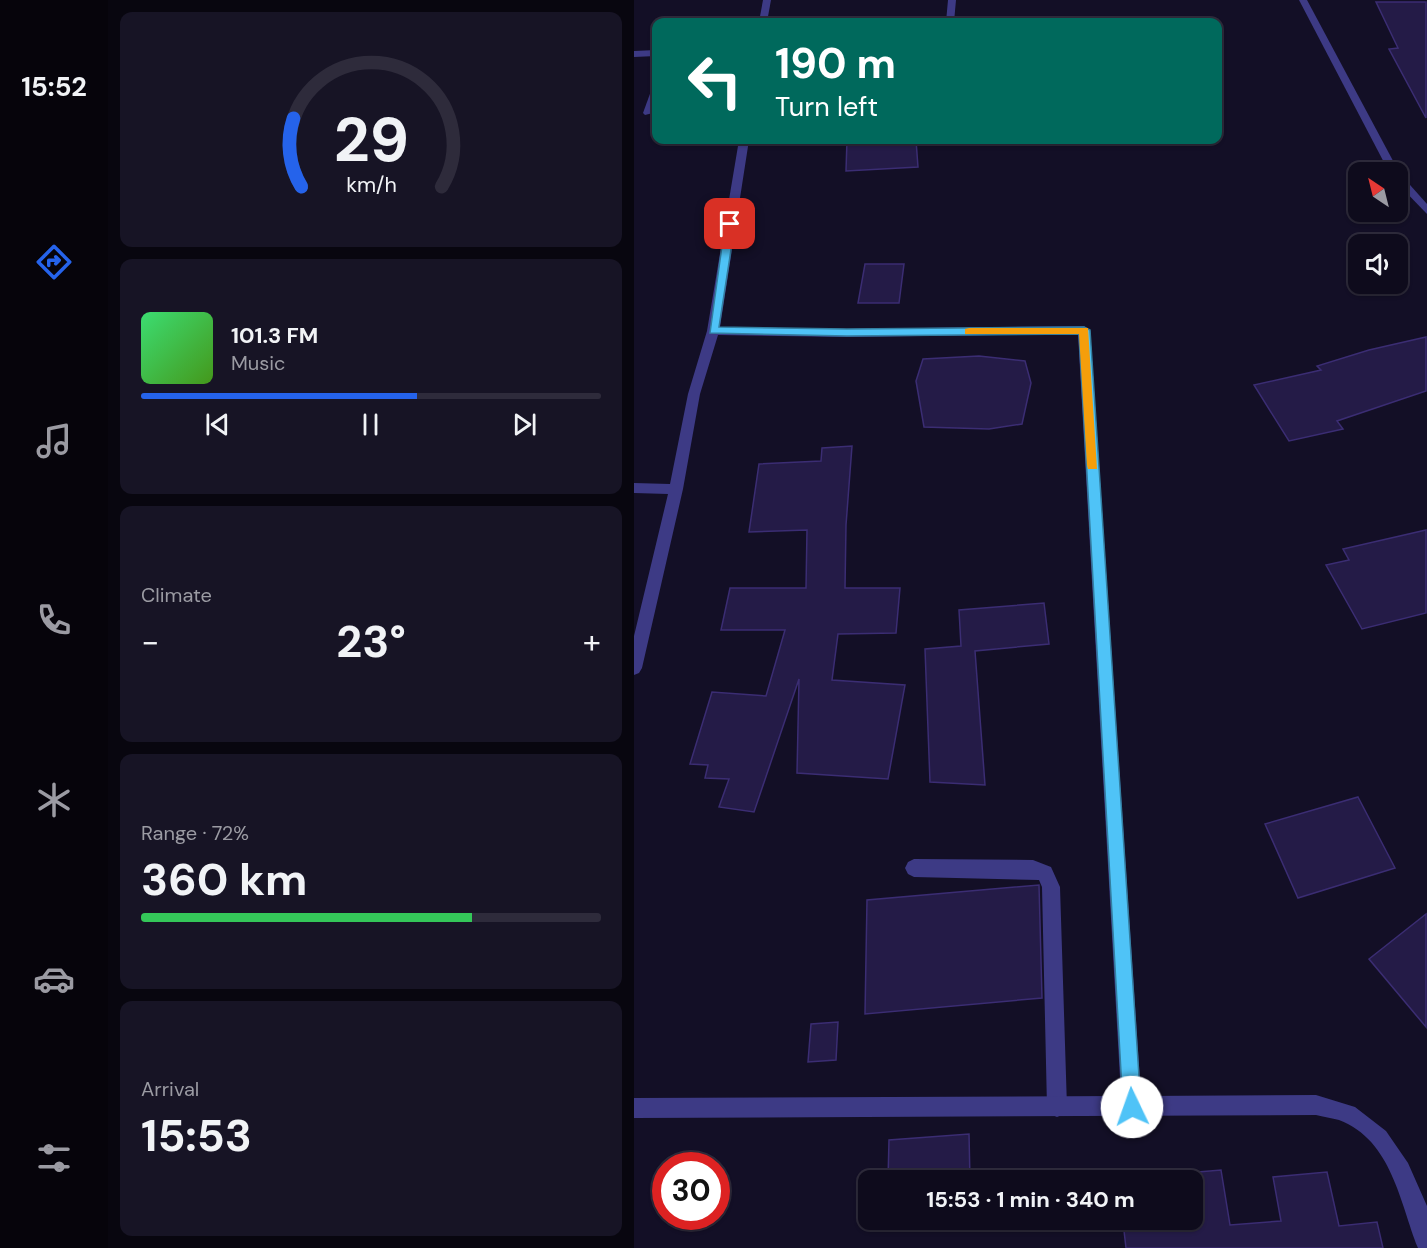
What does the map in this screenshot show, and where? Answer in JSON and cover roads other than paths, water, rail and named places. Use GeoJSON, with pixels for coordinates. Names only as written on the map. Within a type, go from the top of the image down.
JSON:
{"type":"FeatureCollection","features":[{"type":"Feature","properties":{"kind":"street"},"geometry":{"type":"LineString","coordinates":[[764,18],[767,0]]}},
{"type":"Feature","properties":{"kind":"street"},"geometry":{"type":"LineString","coordinates":[[950,18],[952,0]]}},
{"type":"Feature","properties":{"kind":"street"},"geometry":{"type":"LineString","coordinates":[[1303,0],[1388,162]]}},
{"type":"Feature","properties":{"kind":"street"},"geometry":{"type":"LineString","coordinates":[[634,54],[652,53]]}},
{"type":"Feature","properties":{"kind":"street"},"geometry":{"type":"LineString","coordinates":[[648,113],[652,102]]}},
{"type":"Feature","properties":{"kind":"street"},"geometry":{"type":"LineString","coordinates":[[634,668],[637,638],[676,489],[694,394],[714,331],[743,144]]}},
{"type":"Feature","properties":{"kind":"street"},"geometry":{"type":"LineString","coordinates":[[1408,191],[1426,211]]}},
{"type":"Feature","properties":{"kind":"street"},"geometry":{"type":"LineString","coordinates":[[1410,194],[1426,193]]}},
{"type":"Feature","properties":{"kind":"street"},"geometry":{"type":"LineString","coordinates":[[714,331],[847,333],[1084,330],[1132,1107]]}},
{"type":"Feature","properties":{"kind":"street"},"geometry":{"type":"LineString","coordinates":[[634,488],[676,489]]}},
{"type":"Feature","properties":{"kind":"street"},"geometry":{"type":"LineString","coordinates":[[914,868],[1033,869],[1045,873],[1051,887],[1057,1107]]}},
{"type":"Feature","properties":{"kind":"street"},"geometry":{"type":"LineString","coordinates":[[634,1108],[1316,1105],[1348,1114],[1373,1133],[1399,1166],[1416,1200],[1426,1243]]}}]}
